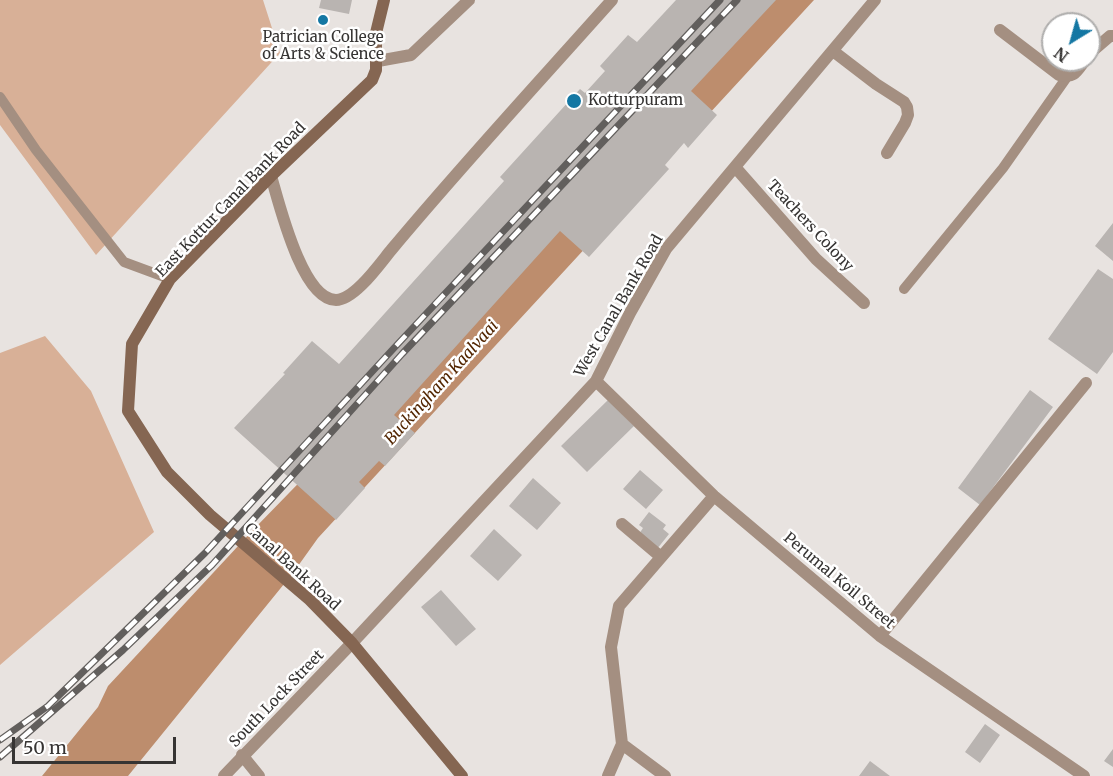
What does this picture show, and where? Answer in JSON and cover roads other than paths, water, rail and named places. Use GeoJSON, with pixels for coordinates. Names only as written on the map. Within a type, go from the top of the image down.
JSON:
{"type":"FeatureCollection","features":[{"type":"Feature","properties":{"kind":"street","name":"East Kottur Canal Bank Road"},"geometry":{"type":"LineString","coordinates":[[210,514],[167,472],[128,411],[132,344],[170,279],[271,176],[372,80],[378,61],[376,33],[384,0]]}},
{"type":"Feature","properties":{"kind":"street"},"geometry":{"type":"LineString","coordinates":[[378,61],[411,55],[470,0]]}},
{"type":"Feature","properties":{"kind":"street"},"geometry":{"type":"LineString","coordinates":[[271,176],[296,255],[312,284],[323,295],[336,300],[348,296],[366,280],[415,221],[612,0]]}},
{"type":"Feature","properties":{"kind":"street","name":"West Canal Bank Road"},"geometry":{"type":"LineString","coordinates":[[352,643],[596,381],[630,313],[666,249],[875,0]]}},
{"type":"Feature","properties":{"kind":"street"},"geometry":{"type":"LineString","coordinates":[[1000,30],[1059,75],[1067,77],[1076,72]]}},
{"type":"Feature","properties":{"kind":"street"},"geometry":{"type":"LineString","coordinates":[[833,51],[904,102],[907,107],[908,116],[905,123],[887,153]]}},
{"type":"Feature","properties":{"kind":"street","name":"Teachers Colony"},"geometry":{"type":"LineString","coordinates":[[735,167],[816,259],[864,303]]}},
{"type":"Feature","properties":{"kind":"street","name":"Perumal Koil Street"},"geometry":{"type":"LineString","coordinates":[[596,381],[714,496],[880,636],[1084,776]]}},
{"type":"Feature","properties":{"kind":"street"},"geometry":{"type":"LineString","coordinates":[[880,636],[1086,383]]}},
{"type":"Feature","properties":{"kind":"street"},"geometry":{"type":"LineString","coordinates":[[608,776],[622,744],[611,647],[619,606],[714,496]]}},
{"type":"Feature","properties":{"kind":"street","name":"Canal Bank Road"},"geometry":{"type":"LineString","coordinates":[[210,514],[310,600],[352,643],[462,776]]}},
{"type":"Feature","properties":{"kind":"street"},"geometry":{"type":"LineString","coordinates":[[622,524],[661,557]]}},
{"type":"Feature","properties":{"kind":"street","name":"South Lock Street"},"geometry":{"type":"LineString","coordinates":[[224,776],[352,643]]}},
{"type":"Feature","properties":{"kind":"street"},"geometry":{"type":"LineString","coordinates":[[622,744],[664,776]]}},
{"type":"Feature","properties":{"kind":"street"},"geometry":{"type":"LineString","coordinates":[[242,755],[259,776]]}},
{"type":"Feature","properties":{"kind":"lane"},"geometry":{"type":"LineString","coordinates":[[904,290],[1002,168],[1067,77]]}},
{"type":"Feature","properties":{"kind":"lane"},"geometry":{"type":"LineString","coordinates":[[0,97],[36,150],[124,262],[170,279]]}},
{"type":"Feature","properties":{"kind":"water","name":"Buckingham Kaalvaai"},"geometry":{"type":"Polygon","coordinates":[[[769,0],[814,0],[318,538],[293,573],[128,776],[42,776],[98,707],[108,686],[252,531],[769,0]]]}},
{"type":"Feature","properties":{"kind":"railway"},"geometry":{"type":"LineString","coordinates":[[0,740],[48,706],[205,553],[720,0]]}},
{"type":"Feature","properties":{"kind":"railway"},"geometry":{"type":"LineString","coordinates":[[0,757],[123,650],[212,565],[402,354],[737,0]]}},
{"type":"Feature","properties":{"kind":"place","name":"Patrician College of Arts & Science"},"geometry":{"type":"Point","coordinates":[323,20]}},
{"type":"Feature","properties":{"kind":"place","name":"Kotturpuram"},"geometry":{"type":"Point","coordinates":[574,101]}}]}
